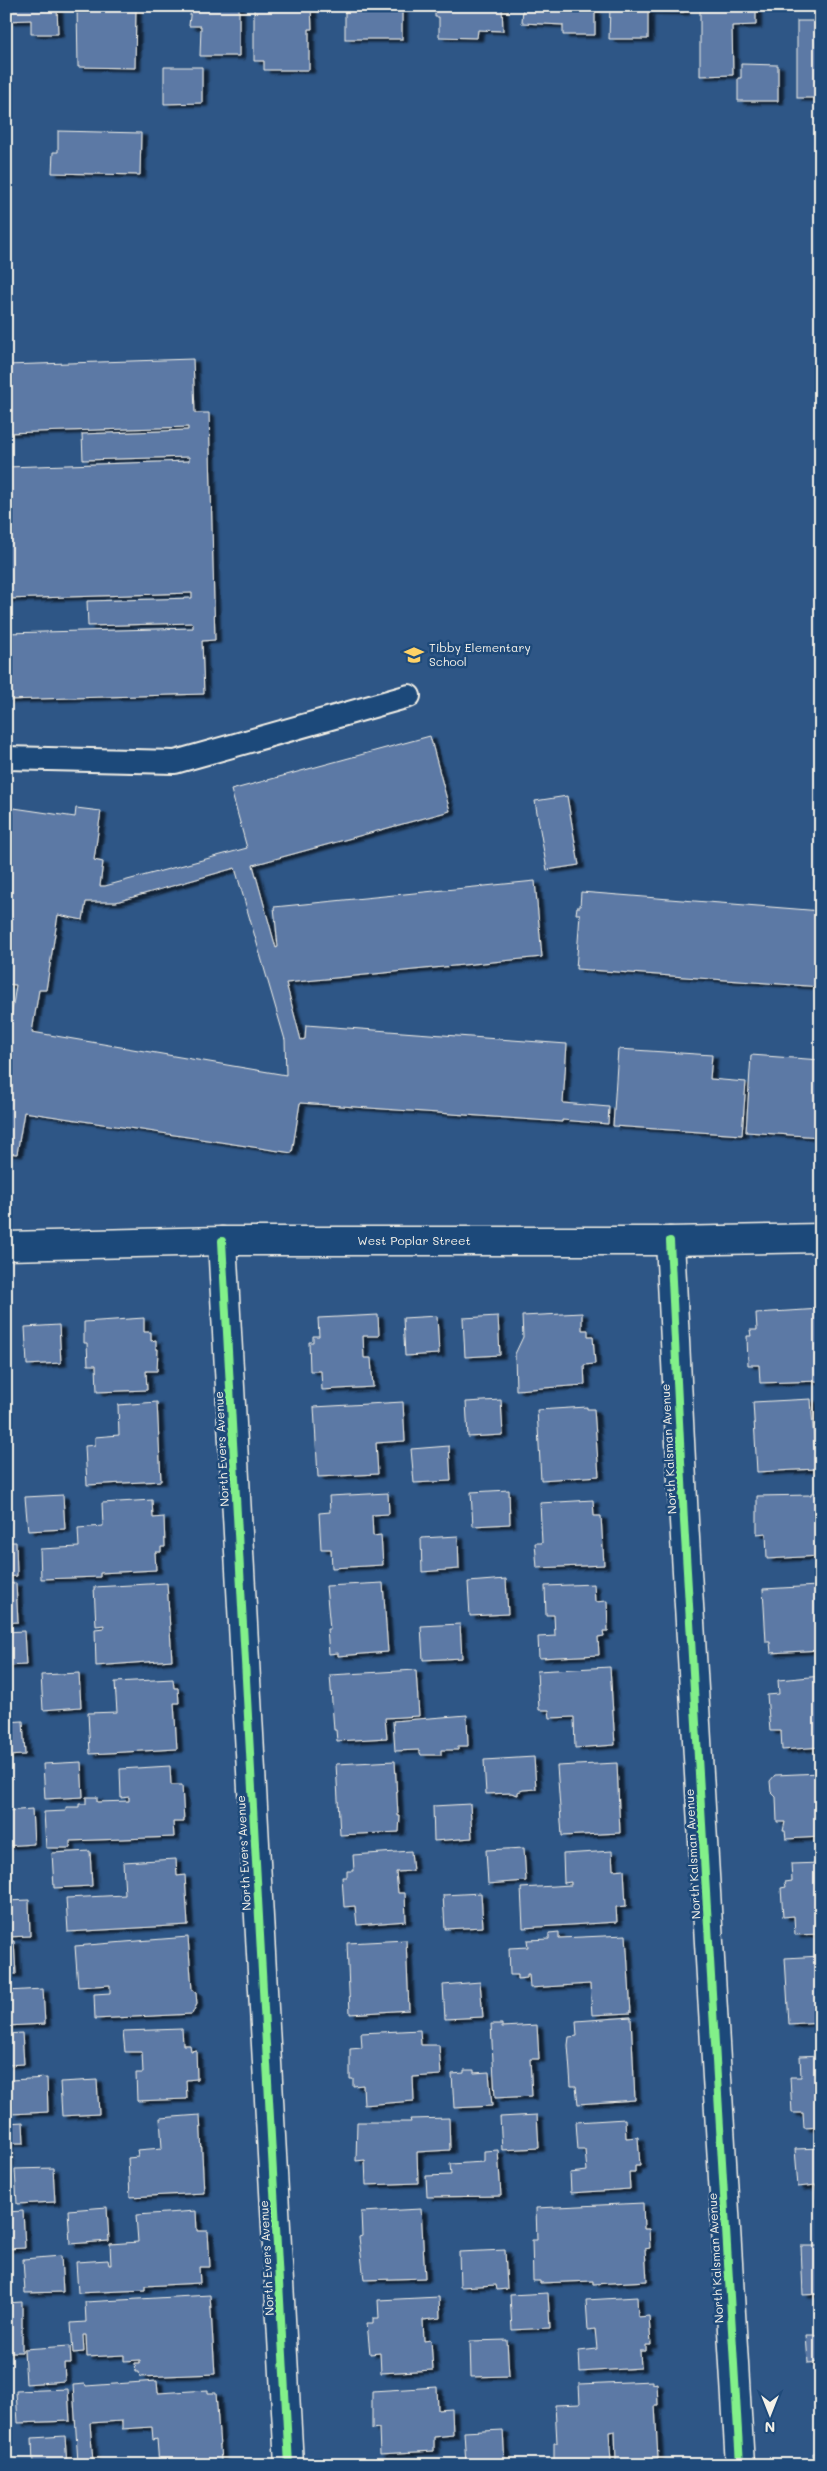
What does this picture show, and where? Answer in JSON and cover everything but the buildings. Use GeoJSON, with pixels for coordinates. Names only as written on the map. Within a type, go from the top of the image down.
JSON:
{"type":"FeatureCollection","features":[{"type":"Feature","properties":{"kind":"street","name":"West Poplar Street"},"geometry":{"type":"LineString","coordinates":[[6,1246],[222,1241],[670,1241],[821,1238]]}},
{"type":"Feature","properties":{"kind":"street","name":"North Evers Avenue"},"geometry":{"type":"LineString","coordinates":[[222,1241],[289,2465]]}},
{"type":"Feature","properties":{"kind":"street","name":"North Kalsman Avenue"},"geometry":{"type":"LineString","coordinates":[[670,1241],[685,1541],[740,2465]]}},
{"type":"Feature","properties":{"kind":"lane"},"geometry":{"type":"LineString","coordinates":[[6,758],[175,762],[409,696]]}},
{"type":"Feature","properties":{"kind":"cycle path"},"geometry":{"type":"LineString","coordinates":[[222,1241],[289,2465]]}},
{"type":"Feature","properties":{"kind":"cycle path"},"geometry":{"type":"LineString","coordinates":[[670,1241],[684,1521],[740,2465]]}},
{"type":"Feature","properties":{"kind":"place","name":"Tibby Elementary School"},"geometry":{"type":"Point","coordinates":[414,655]}}]}
